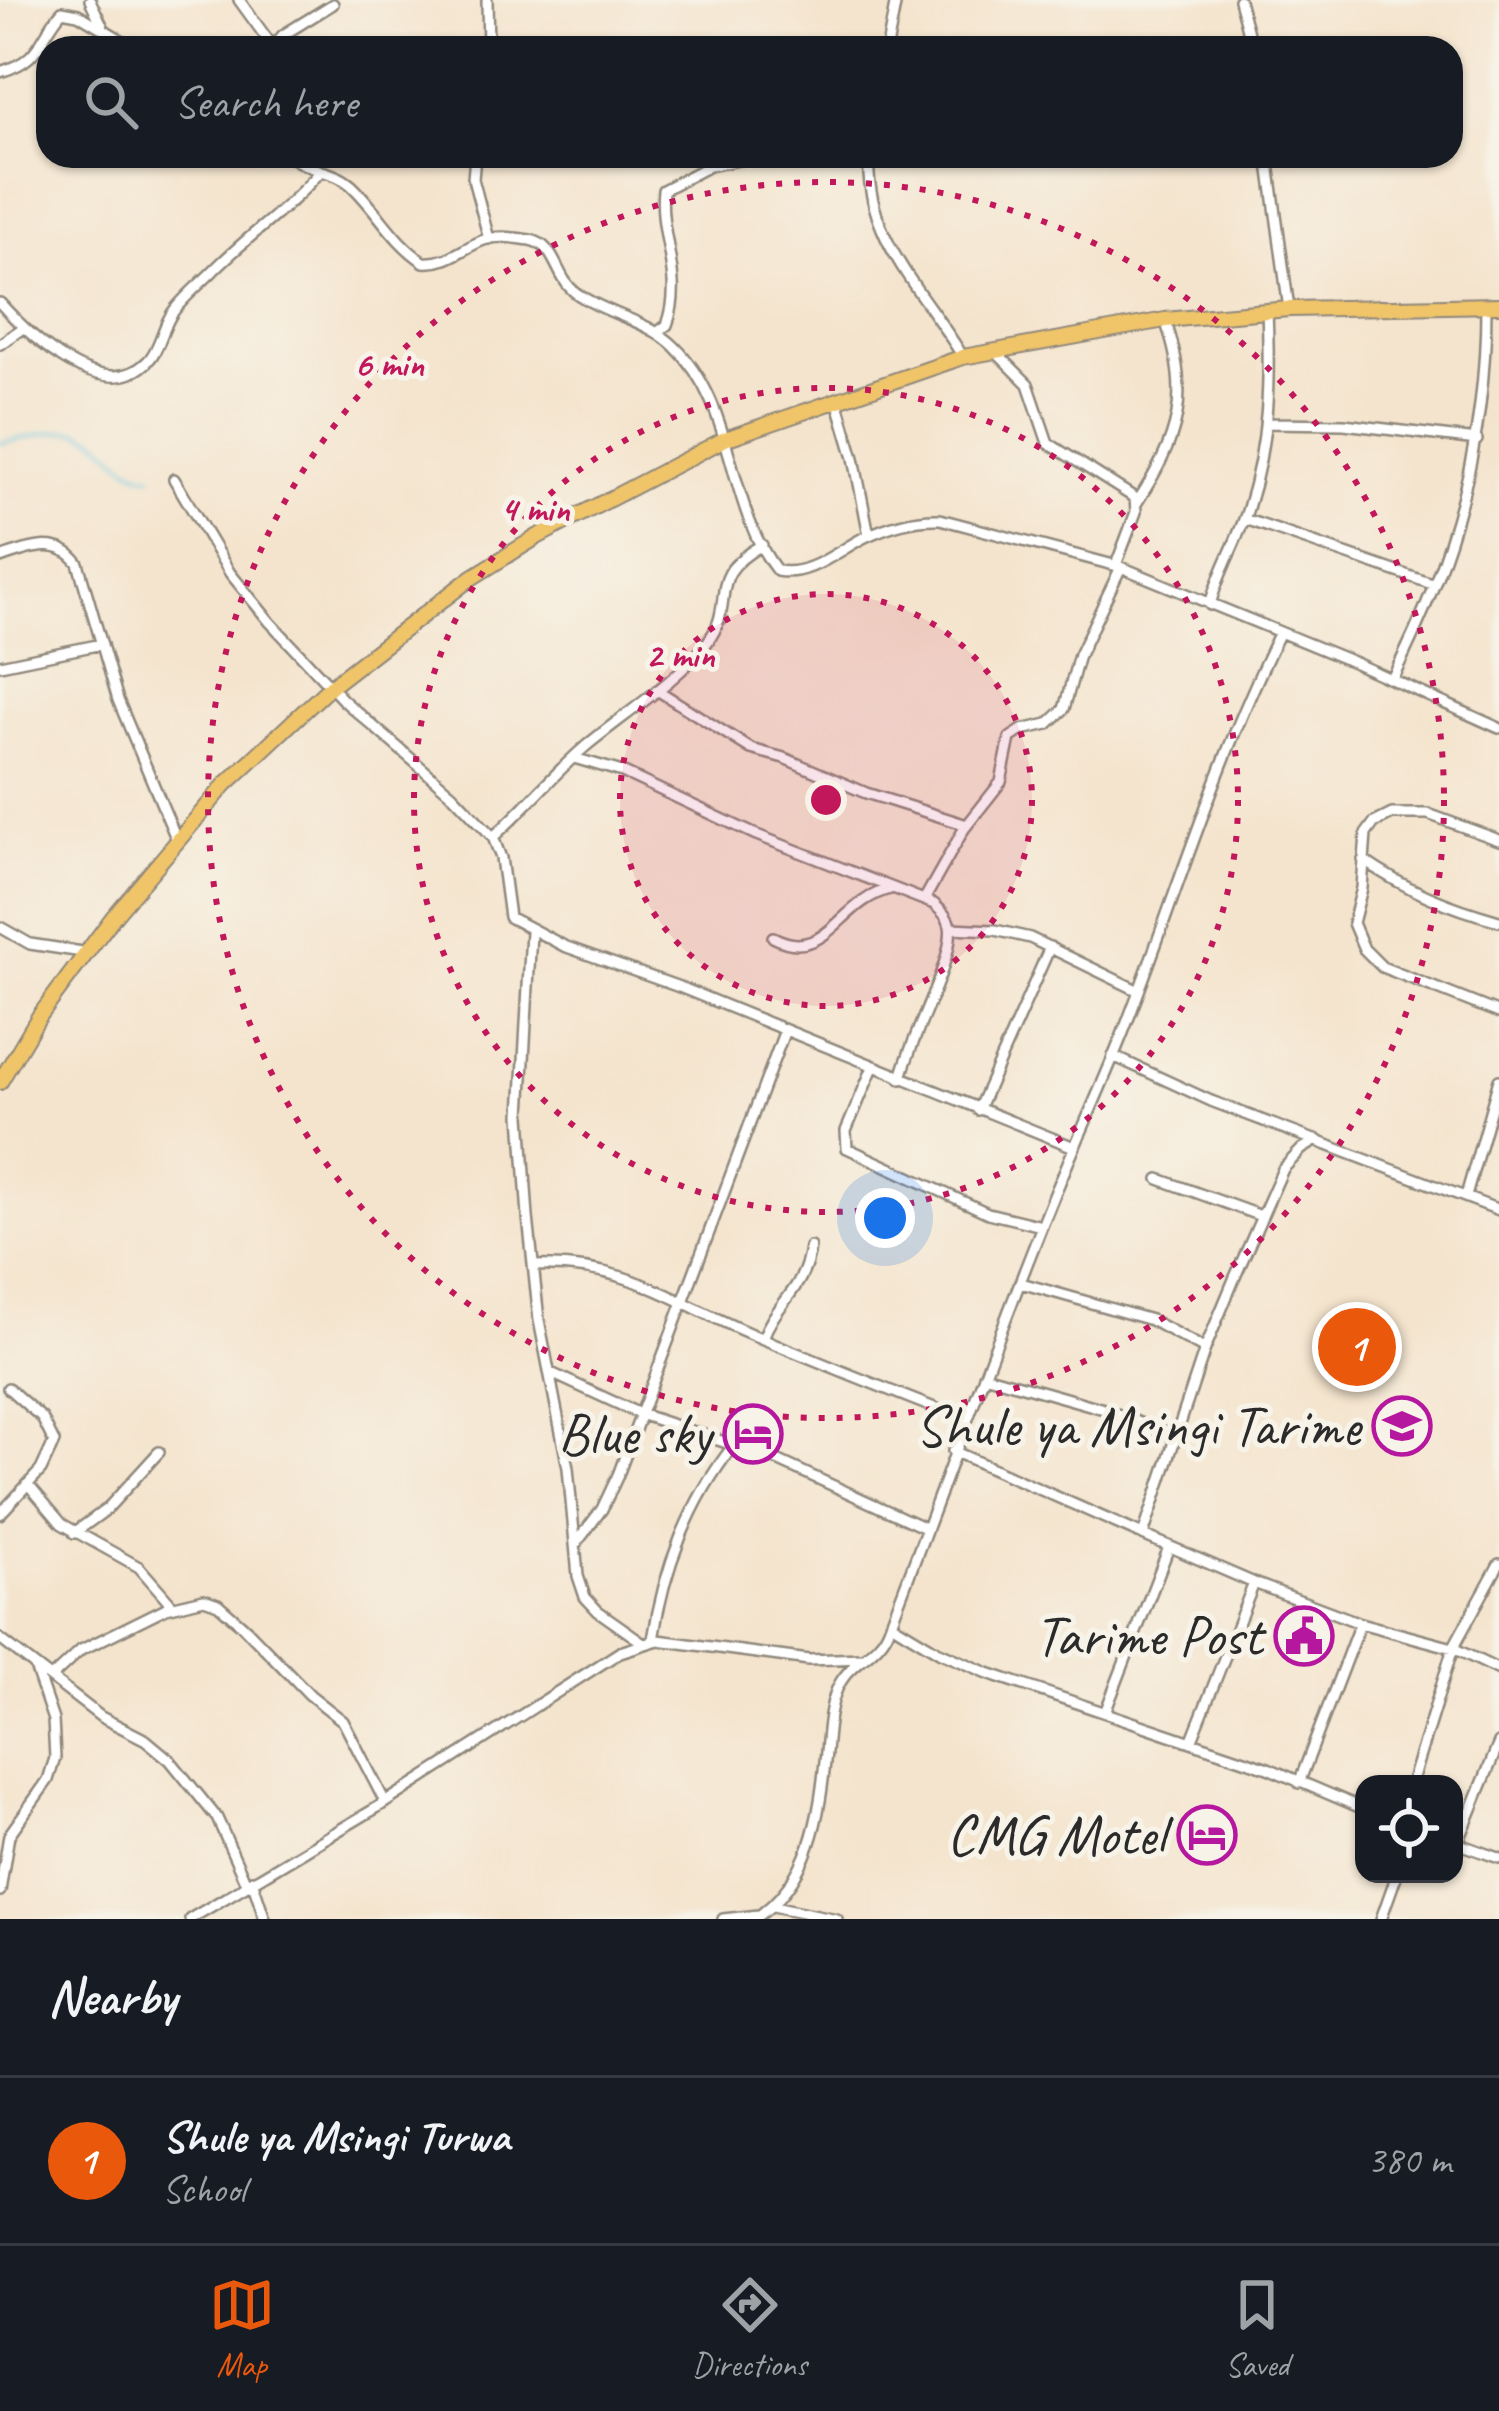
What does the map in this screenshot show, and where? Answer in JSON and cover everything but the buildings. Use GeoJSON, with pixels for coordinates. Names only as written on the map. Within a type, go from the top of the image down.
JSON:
{"type":"FeatureCollection","features":[{"type":"Feature","properties":{"kind":"highway"},"geometry":{"type":"LineString","coordinates":[[0,1082],[38,1018],[176,838],[281,729],[471,578],[537,537],[725,440],[962,357],[1165,320],[1289,309],[1492,306]]}},
{"type":"Feature","properties":{"kind":"street"},"geometry":{"type":"LineString","coordinates":[[90,0],[104,29]]}},
{"type":"Feature","properties":{"kind":"street"},"geometry":{"type":"LineString","coordinates":[[239,0],[265,36]]}},
{"type":"Feature","properties":{"kind":"street"},"geometry":{"type":"LineString","coordinates":[[487,0],[488,36]]}},
{"type":"Feature","properties":{"kind":"street"},"geometry":{"type":"LineString","coordinates":[[889,36],[896,0]]}},
{"type":"Feature","properties":{"kind":"street"},"geometry":{"type":"LineString","coordinates":[[1240,0],[1249,36]]}},
{"type":"Feature","properties":{"kind":"street"},"geometry":{"type":"LineString","coordinates":[[285,36],[333,4]]}},
{"type":"Feature","properties":{"kind":"street"},"geometry":{"type":"LineString","coordinates":[[48,36],[62,11],[78,14],[115,36]]}},
{"type":"Feature","properties":{"kind":"street"},"geometry":{"type":"LineString","coordinates":[[0,72],[25,63],[36,51]]}},
{"type":"Feature","properties":{"kind":"street"},"geometry":{"type":"LineString","coordinates":[[312,168],[350,184],[392,235],[424,262],[442,262],[489,239],[541,243],[573,291],[658,332],[707,387],[762,545],[777,571],[788,573],[817,565],[869,535],[920,518],[940,519],[1119,566],[1499,728]]}},
{"type":"Feature","properties":{"kind":"street"},"geometry":{"type":"LineString","coordinates":[[474,168],[489,239]]}},
{"type":"Feature","properties":{"kind":"street"},"geometry":{"type":"LineString","coordinates":[[658,332],[668,325],[674,288],[663,190],[705,168]]}},
{"type":"Feature","properties":{"kind":"street"},"geometry":{"type":"LineString","coordinates":[[869,168],[870,203],[877,221],[962,357]]}},
{"type":"Feature","properties":{"kind":"street"},"geometry":{"type":"LineString","coordinates":[[1270,168],[1289,309]]}},
{"type":"Feature","properties":{"kind":"street"},"geometry":{"type":"LineString","coordinates":[[0,304],[23,328],[82,370],[110,374],[143,366],[175,309],[250,233],[287,206],[320,172]]}},
{"type":"Feature","properties":{"kind":"street"},"geometry":{"type":"LineString","coordinates":[[1392,679],[1459,516],[1477,440],[1492,306]]}},
{"type":"Feature","properties":{"kind":"street"},"geometry":{"type":"LineString","coordinates":[[1210,605],[1220,569],[1245,518],[1268,423],[1267,311]]}},
{"type":"Feature","properties":{"kind":"street"},"geometry":{"type":"LineString","coordinates":[[924,900],[967,825],[1006,773],[1010,738],[1048,724],[1064,709],[1079,655],[1119,566],[1136,504],[1162,464],[1177,425],[1180,376],[1165,320]]}},
{"type":"Feature","properties":{"kind":"street"},"geometry":{"type":"LineString","coordinates":[[0,344],[23,328]]}},
{"type":"Feature","properties":{"kind":"street"},"geometry":{"type":"LineString","coordinates":[[995,351],[1028,384],[1048,443],[1130,494],[1136,504]]}},
{"type":"Feature","properties":{"kind":"street"},"geometry":{"type":"LineString","coordinates":[[836,398],[869,535]]}},
{"type":"Feature","properties":{"kind":"street"},"geometry":{"type":"LineString","coordinates":[[1268,423],[1344,424],[1477,440]]}},
{"type":"Feature","properties":{"kind":"street"},"geometry":{"type":"LineString","coordinates":[[174,478],[241,588],[331,686],[493,837],[501,858],[509,917],[531,932],[1074,1147]]}},
{"type":"Feature","properties":{"kind":"street"},"geometry":{"type":"LineString","coordinates":[[1245,518],[1432,584]]}},
{"type":"Feature","properties":{"kind":"street"},"geometry":{"type":"LineString","coordinates":[[0,559],[54,545],[78,562],[118,700],[176,838]]}},
{"type":"Feature","properties":{"kind":"street"},"geometry":{"type":"LineString","coordinates":[[493,837],[574,758],[706,644],[722,614],[723,580],[728,570],[762,545]]}},
{"type":"Feature","properties":{"kind":"street"},"geometry":{"type":"LineString","coordinates":[[723,1919],[757,1917],[773,1906],[804,1865],[835,1693],[850,1668],[885,1638],[953,1451],[1139,992],[1206,802],[1280,632]]}},
{"type":"Feature","properties":{"kind":"street"},"geometry":{"type":"LineString","coordinates":[[0,665],[102,644]]}},
{"type":"Feature","properties":{"kind":"street"},"geometry":{"type":"LineString","coordinates":[[657,690],[751,749],[967,825]]}},
{"type":"Feature","properties":{"kind":"street"},"geometry":{"type":"LineString","coordinates":[[574,758],[622,772],[718,818],[924,900],[946,914],[951,928],[946,960],[901,1079]]}},
{"type":"Feature","properties":{"kind":"street"},"geometry":{"type":"LineString","coordinates":[[1499,841],[1428,814],[1392,814],[1374,823],[1366,834],[1362,888],[1353,923],[1364,949],[1382,967],[1499,1013]]}},
{"type":"Feature","properties":{"kind":"street"},"geometry":{"type":"LineString","coordinates":[[1362,860],[1396,884],[1499,921]]}},
{"type":"Feature","properties":{"kind":"street"},"geometry":{"type":"LineString","coordinates":[[773,937],[801,947],[814,942],[867,896],[890,889]]}},
{"type":"Feature","properties":{"kind":"street"},"geometry":{"type":"LineString","coordinates":[[0,927],[31,944],[88,953]]}},
{"type":"Feature","properties":{"kind":"street"},"geometry":{"type":"LineString","coordinates":[[951,928],[994,930],[1050,947],[1139,992]]}},
{"type":"Feature","properties":{"kind":"street"},"geometry":{"type":"LineString","coordinates":[[531,932],[521,1115],[534,1266],[585,1597],[598,1611],[648,1641],[809,1660],[861,1658]]}},
{"type":"Feature","properties":{"kind":"street"},"geometry":{"type":"LineString","coordinates":[[978,1110],[1050,947]]}},
{"type":"Feature","properties":{"kind":"street"},"geometry":{"type":"LineString","coordinates":[[575,1545],[602,1509],[785,1030]]}},
{"type":"Feature","properties":{"kind":"street"},"geometry":{"type":"LineString","coordinates":[[1113,1056],[1168,1083],[1499,1210]]}},
{"type":"Feature","properties":{"kind":"street"},"geometry":{"type":"LineString","coordinates":[[873,1067],[846,1130],[847,1148],[988,1213],[1042,1226]]}},
{"type":"Feature","properties":{"kind":"street"},"geometry":{"type":"LineString","coordinates":[[1466,1196],[1499,1080]]}},
{"type":"Feature","properties":{"kind":"street"},"geometry":{"type":"LineString","coordinates":[[1143,1534],[1205,1349],[1262,1216],[1283,1169],[1317,1140]]}},
{"type":"Feature","properties":{"kind":"street"},"geometry":{"type":"LineString","coordinates":[[1159,1179],[1262,1216]]}},
{"type":"Feature","properties":{"kind":"street"},"geometry":{"type":"LineString","coordinates":[[763,1338],[770,1319],[800,1284],[810,1247]]}},
{"type":"Feature","properties":{"kind":"street"},"geometry":{"type":"LineString","coordinates":[[534,1266],[611,1273],[652,1285],[763,1338],[966,1420]]}},
{"type":"Feature","properties":{"kind":"street"},"geometry":{"type":"LineString","coordinates":[[1021,1283],[1151,1320],[1205,1349]]}},
{"type":"Feature","properties":{"kind":"street"},"geometry":{"type":"LineString","coordinates":[[549,1372],[640,1414],[775,1459],[926,1528]]}},
{"type":"Feature","properties":{"kind":"street"},"geometry":{"type":"LineString","coordinates":[[984,1375],[1104,1409],[1175,1437]]}},
{"type":"Feature","properties":{"kind":"street"},"geometry":{"type":"LineString","coordinates":[[0,1514],[49,1456],[53,1437],[42,1418],[8,1388]]}},
{"type":"Feature","properties":{"kind":"street"},"geometry":{"type":"LineString","coordinates":[[648,1641],[688,1519],[712,1472],[734,1445]]}},
{"type":"Feature","properties":{"kind":"street"},"geometry":{"type":"LineString","coordinates":[[953,1451],[1254,1583],[1360,1623],[1453,1648],[1499,1670]]}},
{"type":"Feature","properties":{"kind":"street"},"geometry":{"type":"LineString","coordinates":[[74,1533],[106,1509],[159,1452]]}},
{"type":"Feature","properties":{"kind":"street"},"geometry":{"type":"LineString","coordinates":[[28,1484],[74,1533],[139,1567],[173,1606]]}},
{"type":"Feature","properties":{"kind":"street"},"geometry":{"type":"LineString","coordinates":[[1106,1710],[1169,1547]]}},
{"type":"Feature","properties":{"kind":"street"},"geometry":{"type":"LineString","coordinates":[[1415,1775],[1453,1648],[1499,1564]]}},
{"type":"Feature","properties":{"kind":"street"},"geometry":{"type":"LineString","coordinates":[[1191,1742],[1254,1583]]}},
{"type":"Feature","properties":{"kind":"street"},"geometry":{"type":"LineString","coordinates":[[51,1678],[81,1650],[173,1606],[204,1599],[218,1604],[343,1721],[385,1802]]}},
{"type":"Feature","properties":{"kind":"street"},"geometry":{"type":"LineString","coordinates":[[891,1623],[939,1652],[988,1672],[1106,1710],[1355,1805]]}},
{"type":"Feature","properties":{"kind":"street"},"geometry":{"type":"LineString","coordinates":[[1299,1783],[1360,1623]]}},
{"type":"Feature","properties":{"kind":"street"},"geometry":{"type":"LineString","coordinates":[[0,1639],[101,1717],[146,1740],[170,1760],[217,1818],[266,1919]]}},
{"type":"Feature","properties":{"kind":"street"},"geometry":{"type":"LineString","coordinates":[[190,1919],[620,1652],[648,1641]]}},
{"type":"Feature","properties":{"kind":"street"},"geometry":{"type":"LineString","coordinates":[[0,1891],[9,1835],[48,1780],[55,1758],[53,1720],[35,1667]]}},
{"type":"Feature","properties":{"kind":"street"},"geometry":{"type":"LineString","coordinates":[[1463,1828],[1495,1762],[1499,1743]]}},
{"type":"Feature","properties":{"kind":"street"},"geometry":{"type":"LineString","coordinates":[[1463,1845],[1499,1858]]}},
{"type":"Feature","properties":{"kind":"street"},"geometry":{"type":"LineString","coordinates":[[1381,1919],[1393,1883]]}},
{"type":"Feature","properties":{"kind":"street"},"geometry":{"type":"LineString","coordinates":[[773,1906],[837,1919]]}},
{"type":"Feature","properties":{"kind":"waterway"},"geometry":{"type":"LineString","coordinates":[[0,443],[77,432],[97,440],[131,469],[152,476]]}},
{"type":"Feature","properties":{"kind":"place","name":"Shule ya Msingi Turwa"},"geometry":{"type":"Point","coordinates":[1357,1347]}},
{"type":"Feature","properties":{"kind":"place","name":"Shule ya Msingi Tarime"},"geometry":{"type":"Point","coordinates":[1402,1426]}},
{"type":"Feature","properties":{"kind":"place","name":"Blue sky"},"geometry":{"type":"Point","coordinates":[753,1434]}},
{"type":"Feature","properties":{"kind":"place","name":"Tarime Post"},"geometry":{"type":"Point","coordinates":[1304,1636]}},
{"type":"Feature","properties":{"kind":"place","name":"CMG Motel"},"geometry":{"type":"Point","coordinates":[1207,1835]}}]}
